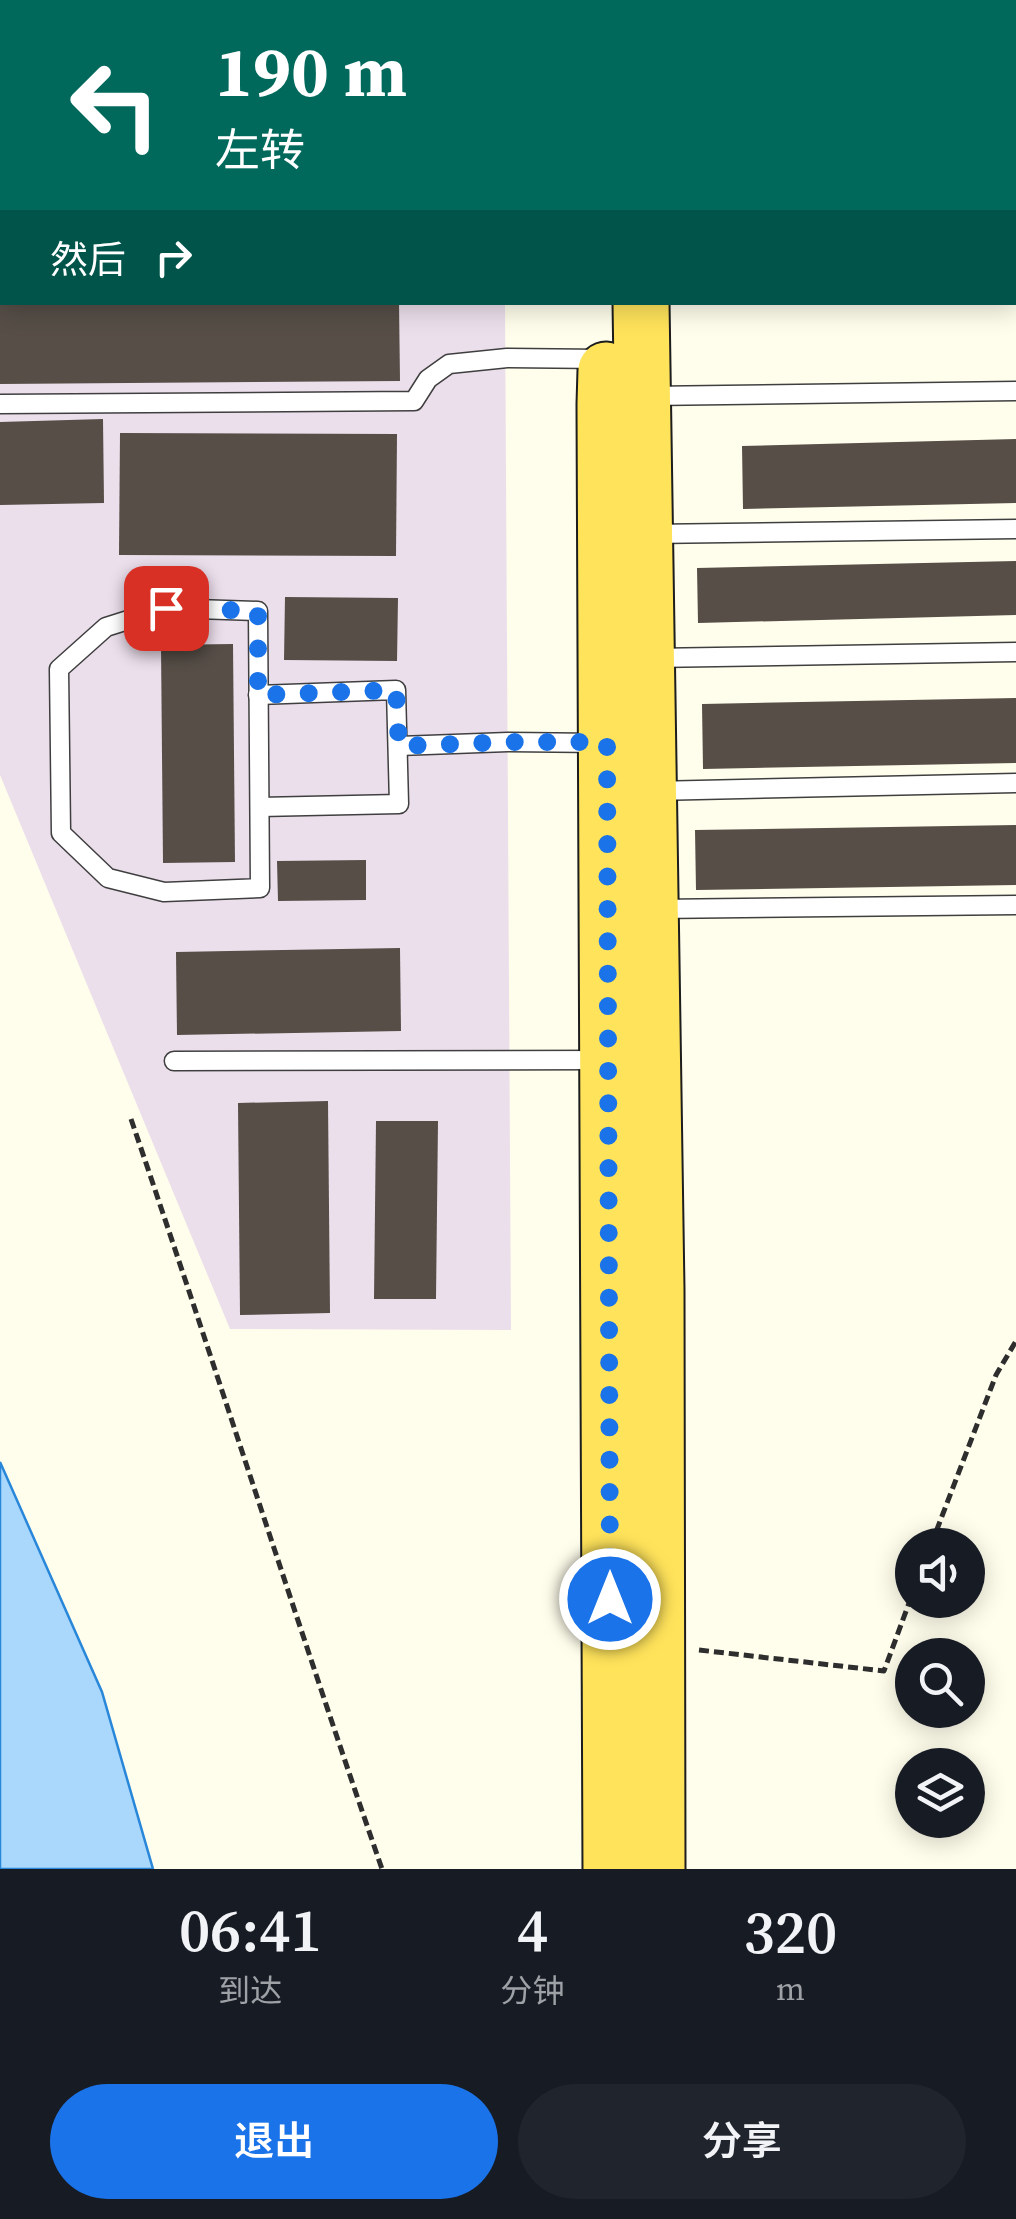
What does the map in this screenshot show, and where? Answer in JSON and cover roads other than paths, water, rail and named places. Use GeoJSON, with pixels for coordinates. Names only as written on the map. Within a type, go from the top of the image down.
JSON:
{"type":"FeatureCollection","features":[{"type":"Feature","properties":{"kind":"main road"},"geometry":{"type":"LineString","coordinates":[[607,305],[625,378],[645,534],[656,1290],[657,1869]]}},
{"type":"Feature","properties":{"kind":"main road"},"geometry":{"type":"LineString","coordinates":[[611,1869],[605,404],[625,378],[640,305]]}},
{"type":"Feature","properties":{"kind":"lane"},"geometry":{"type":"LineString","coordinates":[[0,404],[414,401],[428,379],[450,364],[507,358],[625,378],[1016,391]]}},
{"type":"Feature","properties":{"kind":"lane"},"geometry":{"type":"LineString","coordinates":[[645,534],[1016,529]]}},
{"type":"Feature","properties":{"kind":"lane"},"geometry":{"type":"LineString","coordinates":[[166,608],[258,611],[260,806],[260,888],[164,892],[108,878],[61,833],[59,669],[106,627],[166,608]]}},
{"type":"Feature","properties":{"kind":"lane"},"geometry":{"type":"LineString","coordinates":[[647,658],[1016,652]]}},
{"type":"Feature","properties":{"kind":"lane"},"geometry":{"type":"LineString","coordinates":[[258,695],[396,690],[399,746],[399,804],[260,806]]}},
{"type":"Feature","properties":{"kind":"lane"},"geometry":{"type":"LineString","coordinates":[[399,746],[607,742]]}},
{"type":"Feature","properties":{"kind":"lane"},"geometry":{"type":"LineString","coordinates":[[648,791],[1016,783]]}},
{"type":"Feature","properties":{"kind":"lane"},"geometry":{"type":"LineString","coordinates":[[650,909],[1016,904]]}},
{"type":"Feature","properties":{"kind":"lane"},"geometry":{"type":"LineString","coordinates":[[174,1061],[608,1060]]}},
{"type":"Feature","properties":{"kind":"water"},"geometry":{"type":"Polygon","coordinates":[[[0,1462],[102,1692],[153,1869],[0,1869],[0,1462]]]}}]}
